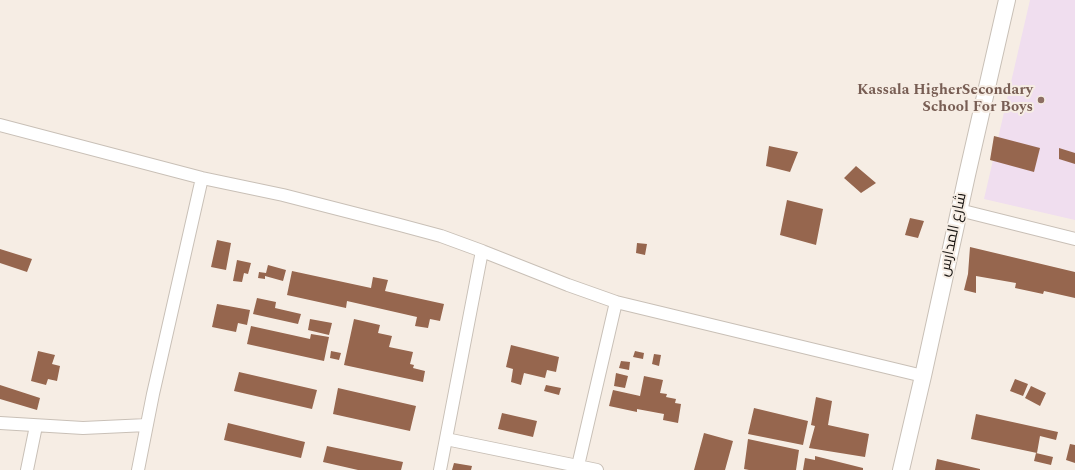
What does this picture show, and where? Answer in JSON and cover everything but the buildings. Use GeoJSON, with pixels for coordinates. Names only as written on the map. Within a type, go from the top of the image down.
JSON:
{"type":"FeatureCollection","features":[{"type":"Feature","properties":{"kind":"street","name":"شارع المدارس"},"geometry":{"type":"LineString","coordinates":[[901,470],[1007,0]]}},
{"type":"Feature","properties":{"kind":"street"},"geometry":{"type":"LineString","coordinates":[[0,125],[202,178],[283,195],[441,236],[616,302],[923,376]]}},
{"type":"Feature","properties":{"kind":"street"},"geometry":{"type":"LineString","coordinates":[[138,470],[155,386],[202,178]]}},
{"type":"Feature","properties":{"kind":"street"},"geometry":{"type":"LineString","coordinates":[[959,210],[1075,239]]}},
{"type":"Feature","properties":{"kind":"street"},"geometry":{"type":"LineString","coordinates":[[440,470],[482,251]]}},
{"type":"Feature","properties":{"kind":"street"},"geometry":{"type":"LineString","coordinates":[[577,468],[616,302]]}},
{"type":"Feature","properties":{"kind":"street"},"geometry":{"type":"LineString","coordinates":[[0,423],[83,428],[147,424]]}},
{"type":"Feature","properties":{"kind":"street"},"geometry":{"type":"LineString","coordinates":[[27,470],[36,426]]}},
{"type":"Feature","properties":{"kind":"street"},"geometry":{"type":"LineString","coordinates":[[446,439],[577,468],[597,470]]}},
{"type":"Feature","properties":{"kind":"shaded area","name":"Kassala HigherSecondary School For Boys"},"geometry":{"type":"Polygon","coordinates":[[[1030,0],[1075,0],[1075,220],[984,199],[1030,0]]]}},
{"type":"Feature","properties":{"kind":"place","name":"Kassala HigherSecondary School For Boys"},"geometry":{"type":"Point","coordinates":[1041,100]}}]}
